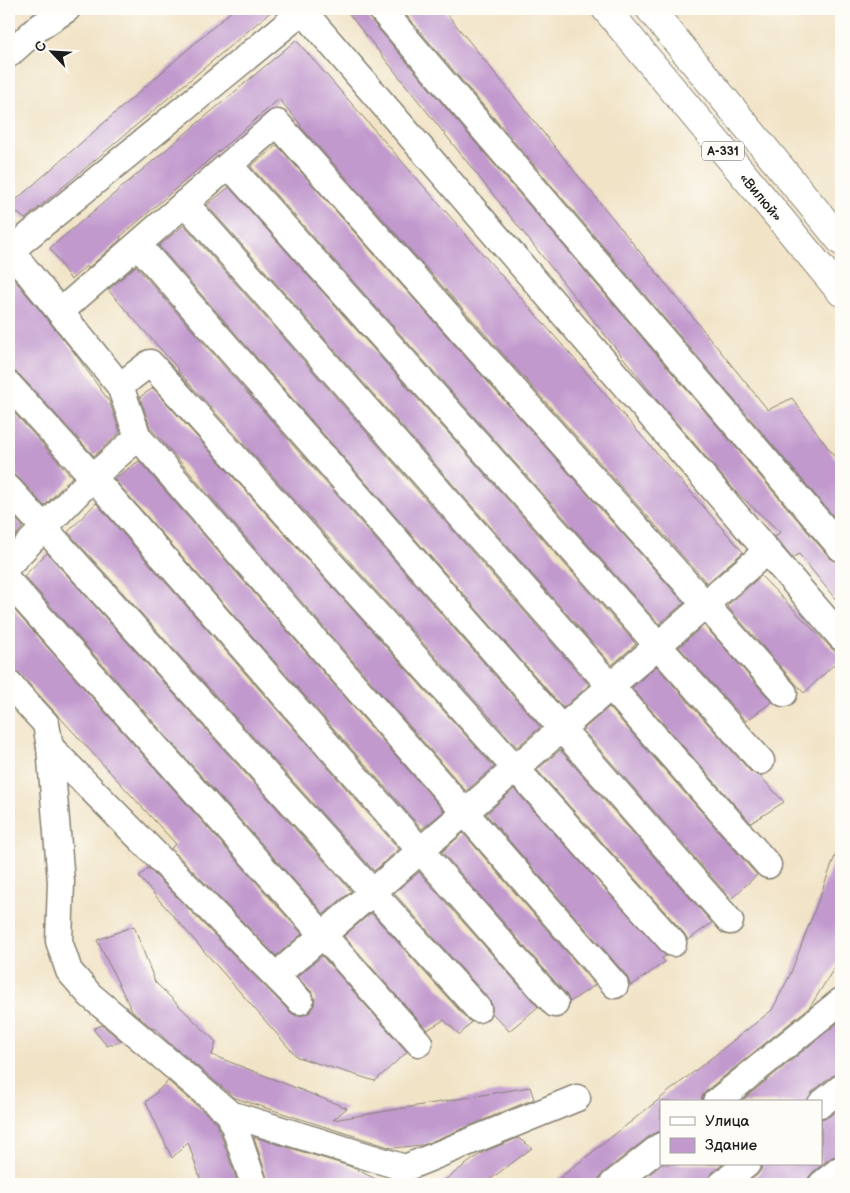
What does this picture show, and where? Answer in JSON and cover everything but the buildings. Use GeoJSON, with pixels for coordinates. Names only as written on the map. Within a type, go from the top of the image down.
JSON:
{"type":"FeatureCollection","features":[{"type":"Feature","properties":{"kind":"highway","name":"«Вилюй»"},"geometry":{"type":"LineString","coordinates":[[606,9],[841,292]]}},
{"type":"Feature","properties":{"kind":"highway","name":"А-331"},"geometry":{"type":"LineString","coordinates":[[650,9],[841,241]]}},
{"type":"Feature","properties":{"kind":"street"},"geometry":{"type":"LineString","coordinates":[[9,54],[38,28],[67,9]]}},
{"type":"Feature","properties":{"kind":"street"},"geometry":{"type":"LineString","coordinates":[[381,9],[841,548]]}},
{"type":"Feature","properties":{"kind":"street"},"geometry":{"type":"LineString","coordinates":[[615,985],[138,437],[120,386],[9,250],[303,11],[841,637]]}},
{"type":"Feature","properties":{"kind":"street"},"geometry":{"type":"LineString","coordinates":[[60,312],[277,123],[784,694]]}},
{"type":"Feature","properties":{"kind":"street"},"geometry":{"type":"LineString","coordinates":[[229,165],[761,761]]}},
{"type":"Feature","properties":{"kind":"street"},"geometry":{"type":"LineString","coordinates":[[185,203],[768,865]]}},
{"type":"Feature","properties":{"kind":"street"},"geometry":{"type":"LineString","coordinates":[[138,245],[730,921]]}},
{"type":"Feature","properties":{"kind":"street"},"geometry":{"type":"LineString","coordinates":[[120,386],[150,363],[673,943]]}},
{"type":"Feature","properties":{"kind":"street"},"geometry":{"type":"LineString","coordinates":[[9,385],[93,477],[555,1004]]}},
{"type":"Feature","properties":{"kind":"street"},"geometry":{"type":"LineString","coordinates":[[9,564],[93,477],[138,437]]}},
{"type":"Feature","properties":{"kind":"street"},"geometry":{"type":"LineString","coordinates":[[9,489],[478,1010]]}},
{"type":"Feature","properties":{"kind":"street"},"geometry":{"type":"LineString","coordinates":[[287,966],[767,551]]}},
{"type":"Feature","properties":{"kind":"street"},"geometry":{"type":"LineString","coordinates":[[9,582],[420,1043]]}},
{"type":"Feature","properties":{"kind":"street"},"geometry":{"type":"LineString","coordinates":[[9,684],[46,724],[50,747],[61,882],[59,941],[69,971],[90,995],[230,1114],[400,1176],[577,1098]]}},
{"type":"Feature","properties":{"kind":"street"},"geometry":{"type":"LineString","coordinates":[[50,747],[300,1001]]}},
{"type":"Feature","properties":{"kind":"street"},"geometry":{"type":"LineString","coordinates":[[718,1100],[841,1001]]}},
{"type":"Feature","properties":{"kind":"street"},"geometry":{"type":"LineString","coordinates":[[822,1103],[841,1088]]}},
{"type":"Feature","properties":{"kind":"street"},"geometry":{"type":"LineString","coordinates":[[230,1114],[254,1184]]}},
{"type":"Feature","properties":{"kind":"street"},"geometry":{"type":"LineString","coordinates":[[613,1184],[660,1147]]}},
{"type":"Feature","properties":{"kind":"street"},"geometry":{"type":"LineString","coordinates":[[722,1184],[744,1166]]}},
{"type":"Feature","properties":{"kind":"street"},"geometry":{"type":"LineString","coordinates":[[822,1184],[841,1169]]}}]}
